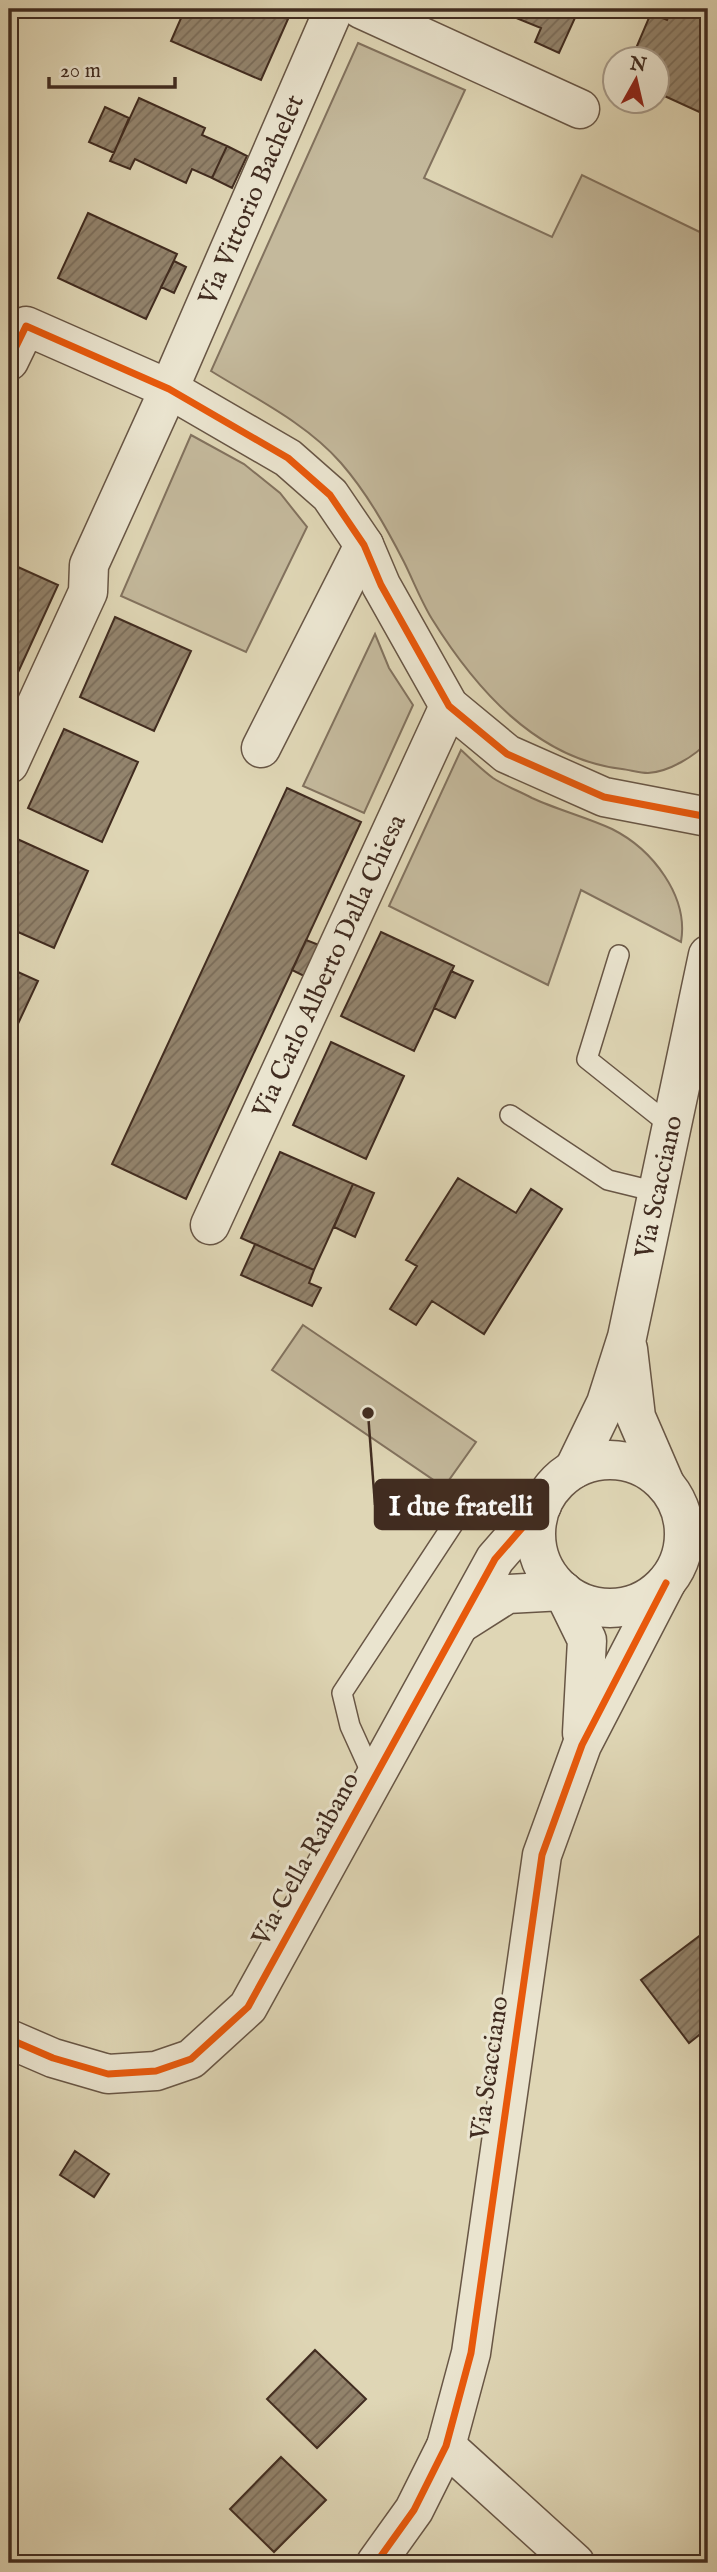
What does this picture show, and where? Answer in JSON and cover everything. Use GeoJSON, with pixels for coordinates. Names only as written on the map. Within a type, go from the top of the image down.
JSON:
{"type":"FeatureCollection","features":[{"type":"Feature","properties":{"kind":"street","name":"Via Vittorio Bachelet"},"geometry":{"type":"LineString","coordinates":[[169,389],[334,9]]}},
{"type":"Feature","properties":{"kind":"street"},"geometry":{"type":"LineString","coordinates":[[361,9],[580,109]]}},
{"type":"Feature","properties":{"kind":"street"},"geometry":{"type":"LineString","coordinates":[[9,361],[26,326],[169,389],[288,458],[330,495],[364,545],[381,584],[449,706],[507,754],[604,797],[708,817]]}},
{"type":"Feature","properties":{"kind":"street"},"geometry":{"type":"LineString","coordinates":[[9,764],[88,592],[89,565],[169,389]]}},
{"type":"Feature","properties":{"kind":"street"},"geometry":{"type":"LineString","coordinates":[[261,748],[364,545]]}},
{"type":"Feature","properties":{"kind":"street","name":"Via Carlo Alberto Dalla Chiesa"},"geometry":{"type":"LineString","coordinates":[[210,1225],[449,706]]}},
{"type":"Feature","properties":{"kind":"street","name":"Via Scacciano"},"geometry":{"type":"LineString","coordinates":[[582,1745],[586,1640],[563,1591],[547,1573],[538,1551],[536,1528],[542,1505],[555,1485],[574,1469],[606,1403],[626,1337],[708,955]]}},
{"type":"Feature","properties":{"kind":"street","name":"Via Scacciano"},"geometry":{"type":"LineString","coordinates":[[376,2563],[414,2510],[446,2446],[471,2353],[541,1855],[582,1745],[680,1560],[684,1533],[679,1507],[665,1484],[636,1418],[626,1337]]}},
{"type":"Feature","properties":{"kind":"street"},"geometry":{"type":"LineString","coordinates":[[574,1469],[597,1461],[622,1461],[645,1469],[665,1484]]}},
{"type":"Feature","properties":{"kind":"street","name":"Via Cella Raibano"},"geometry":{"type":"LineString","coordinates":[[9,2039],[53,2058],[108,2074],[156,2071],[191,2059],[248,2007],[495,1559],[542,1505]]}},
{"type":"Feature","properties":{"kind":"street","name":"Via Scacciano"},"geometry":{"type":"LineString","coordinates":[[563,1591],[588,1604],[616,1608],[643,1600],[666,1583]]}},
{"type":"Feature","properties":{"kind":"street","name":"Via Cella Raibano"},"geometry":{"type":"LineString","coordinates":[[461,1623],[507,1594],[563,1591]]}},
{"type":"Feature","properties":{"kind":"street"},"geometry":{"type":"LineString","coordinates":[[446,2446],[575,2563]]}},
{"type":"Feature","properties":{"kind":"lane"},"geometry":{"type":"LineString","coordinates":[[618,955],[587,1059],[671,1126]]}},
{"type":"Feature","properties":{"kind":"lane"},"geometry":{"type":"LineString","coordinates":[[510,1115],[608,1180],[657,1192]]}},
{"type":"Feature","properties":{"kind":"lane"},"geometry":{"type":"LineString","coordinates":[[374,1779],[350,1726],[342,1693],[467,1503]]}},
{"type":"Feature","properties":{"kind":"shaded area"},"geometry":{"type":"Polygon","coordinates":[[[358,43],[465,90],[424,178],[552,237],[582,175],[708,236],[708,741],[673,766],[645,773],[591,763],[562,751],[511,716],[488,694],[449,645],[428,612],[383,523],[341,463],[296,424],[211,371],[358,43]]]}},
{"type":"Feature","properties":{"kind":"shaded area"},"geometry":{"type":"Polygon","coordinates":[[[191,435],[244,464],[280,493],[307,527],[246,652],[121,596],[191,435]]]}},
{"type":"Feature","properties":{"kind":"shaded area"},"geometry":{"type":"Polygon","coordinates":[[[375,634],[389,668],[413,705],[364,813],[303,786],[375,634]]]}},
{"type":"Feature","properties":{"kind":"shaded area"},"geometry":{"type":"Polygon","coordinates":[[[461,750],[502,784],[612,829],[641,849],[654,861],[673,891],[682,925],[681,942],[581,890],[548,985],[389,906],[461,750]]]}},
{"type":"Feature","properties":{"kind":"shaded area"},"geometry":{"type":"Polygon","coordinates":[[[303,1325],[476,1442],[444,1487],[272,1370],[303,1325]]]}},
{"type":"Feature","properties":{"kind":"building"},"geometry":{"type":"Polygon","coordinates":[[[185,9],[263,9],[288,19],[261,80],[171,41],[185,9]]]}},
{"type":"Feature","properties":{"kind":"building"},"geometry":{"type":"Polygon","coordinates":[[[494,9],[579,9],[559,53],[535,42],[541,28],[494,9]]]}},
{"type":"Feature","properties":{"kind":"building"},"geometry":{"type":"Polygon","coordinates":[[[672,9],[708,10],[708,116],[672,99],[672,46],[637,46],[651,13],[667,20],[672,9]]]}},
{"type":"Feature","properties":{"kind":"building"},"geometry":{"type":"Polygon","coordinates":[[[139,98],[205,128],[202,135],[227,146],[212,178],[192,169],[186,183],[135,159],[130,169],[110,161],[139,98]]]}},
{"type":"Feature","properties":{"kind":"building"},"geometry":{"type":"Polygon","coordinates":[[[105,107],[129,118],[114,153],[89,142],[105,107]]]}},
{"type":"Feature","properties":{"kind":"building"},"geometry":{"type":"Polygon","coordinates":[[[227,146],[247,156],[232,188],[212,178],[227,146]]]}},
{"type":"Feature","properties":{"kind":"building"},"geometry":{"type":"Polygon","coordinates":[[[88,213],[177,254],[146,319],[58,278],[88,213]]]}},
{"type":"Feature","properties":{"kind":"building"},"geometry":{"type":"Polygon","coordinates":[[[174,261],[186,267],[174,293],[161,287],[174,261]]]}},
{"type":"Feature","properties":{"kind":"building"},"geometry":{"type":"Polygon","coordinates":[[[9,563],[58,585],[9,692],[9,563]]]}},
{"type":"Feature","properties":{"kind":"building"},"geometry":{"type":"Polygon","coordinates":[[[115,617],[191,651],[154,731],[80,697],[115,617]]]}},
{"type":"Feature","properties":{"kind":"building"},"geometry":{"type":"Polygon","coordinates":[[[64,729],[138,762],[102,842],[28,808],[64,729]]]}},
{"type":"Feature","properties":{"kind":"building"},"geometry":{"type":"Polygon","coordinates":[[[287,788],[361,822],[186,1199],[112,1164],[287,788]]]}},
{"type":"Feature","properties":{"kind":"building"},"geometry":{"type":"Polygon","coordinates":[[[15,838],[88,871],[54,948],[9,928],[9,853],[15,838]]]}},
{"type":"Feature","properties":{"kind":"building"},"geometry":{"type":"Polygon","coordinates":[[[381,932],[454,966],[414,1051],[341,1016],[381,932]]]}},
{"type":"Feature","properties":{"kind":"building"},"geometry":{"type":"Polygon","coordinates":[[[306,940],[319,945],[304,976],[292,970],[306,940]]]}},
{"type":"Feature","properties":{"kind":"building"},"geometry":{"type":"Polygon","coordinates":[[[9,968],[38,981],[9,1043],[9,968]]]}},
{"type":"Feature","properties":{"kind":"building"},"geometry":{"type":"Polygon","coordinates":[[[451,971],[473,981],[455,1018],[434,1008],[451,971]]]}},
{"type":"Feature","properties":{"kind":"building"},"geometry":{"type":"Polygon","coordinates":[[[331,1042],[404,1076],[366,1159],[293,1125],[331,1042]]]}},
{"type":"Feature","properties":{"kind":"building"},"geometry":{"type":"Polygon","coordinates":[[[280,1152],[353,1184],[314,1270],[241,1238],[280,1152]]]}},
{"type":"Feature","properties":{"kind":"building"},"geometry":{"type":"Polygon","coordinates":[[[458,1178],[516,1213],[531,1189],[562,1209],[484,1334],[432,1301],[416,1325],[390,1309],[417,1266],[406,1260],[458,1178]]]}},
{"type":"Feature","properties":{"kind":"building"},"geometry":{"type":"Polygon","coordinates":[[[353,1184],[374,1193],[355,1237],[334,1227],[353,1184]]]}},
{"type":"Feature","properties":{"kind":"building"},"geometry":{"type":"Polygon","coordinates":[[[255,1244],[314,1270],[309,1283],[321,1288],[312,1306],[241,1275],[255,1244]]]}},
{"type":"Feature","properties":{"kind":"building"},"geometry":{"type":"Polygon","coordinates":[[[706,1931],[708,2028],[689,2043],[641,1980],[706,1931]]]}},
{"type":"Feature","properties":{"kind":"building"},"geometry":{"type":"Polygon","coordinates":[[[75,2151],[109,2174],[94,2197],[60,2175],[75,2151]]]}},
{"type":"Feature","properties":{"kind":"building"},"geometry":{"type":"Polygon","coordinates":[[[315,2350],[366,2399],[317,2448],[267,2399],[315,2350]]]}},
{"type":"Feature","properties":{"kind":"building"},"geometry":{"type":"Polygon","coordinates":[[[281,2457],[326,2500],[274,2552],[230,2509],[281,2457]]]}},
{"type":"Feature","properties":{"kind":"cycle path"},"geometry":{"type":"LineString","coordinates":[[9,361],[26,326],[169,389],[288,458],[330,495],[364,545],[381,585],[449,706],[507,754],[604,797],[708,817]]}},
{"type":"Feature","properties":{"kind":"cycle path"},"geometry":{"type":"LineString","coordinates":[[9,2039],[53,2058],[108,2074],[156,2071],[191,2059],[248,2007],[495,1559],[542,1505]]}},
{"type":"Feature","properties":{"kind":"cycle path"},"geometry":{"type":"LineString","coordinates":[[376,2563],[414,2510],[446,2446],[471,2353],[542,1855],[582,1745],[666,1583]]}},
{"type":"Feature","properties":{"kind":"place","name":"I due fratelli"},"geometry":{"type":"Point","coordinates":[368,1413]}}]}
